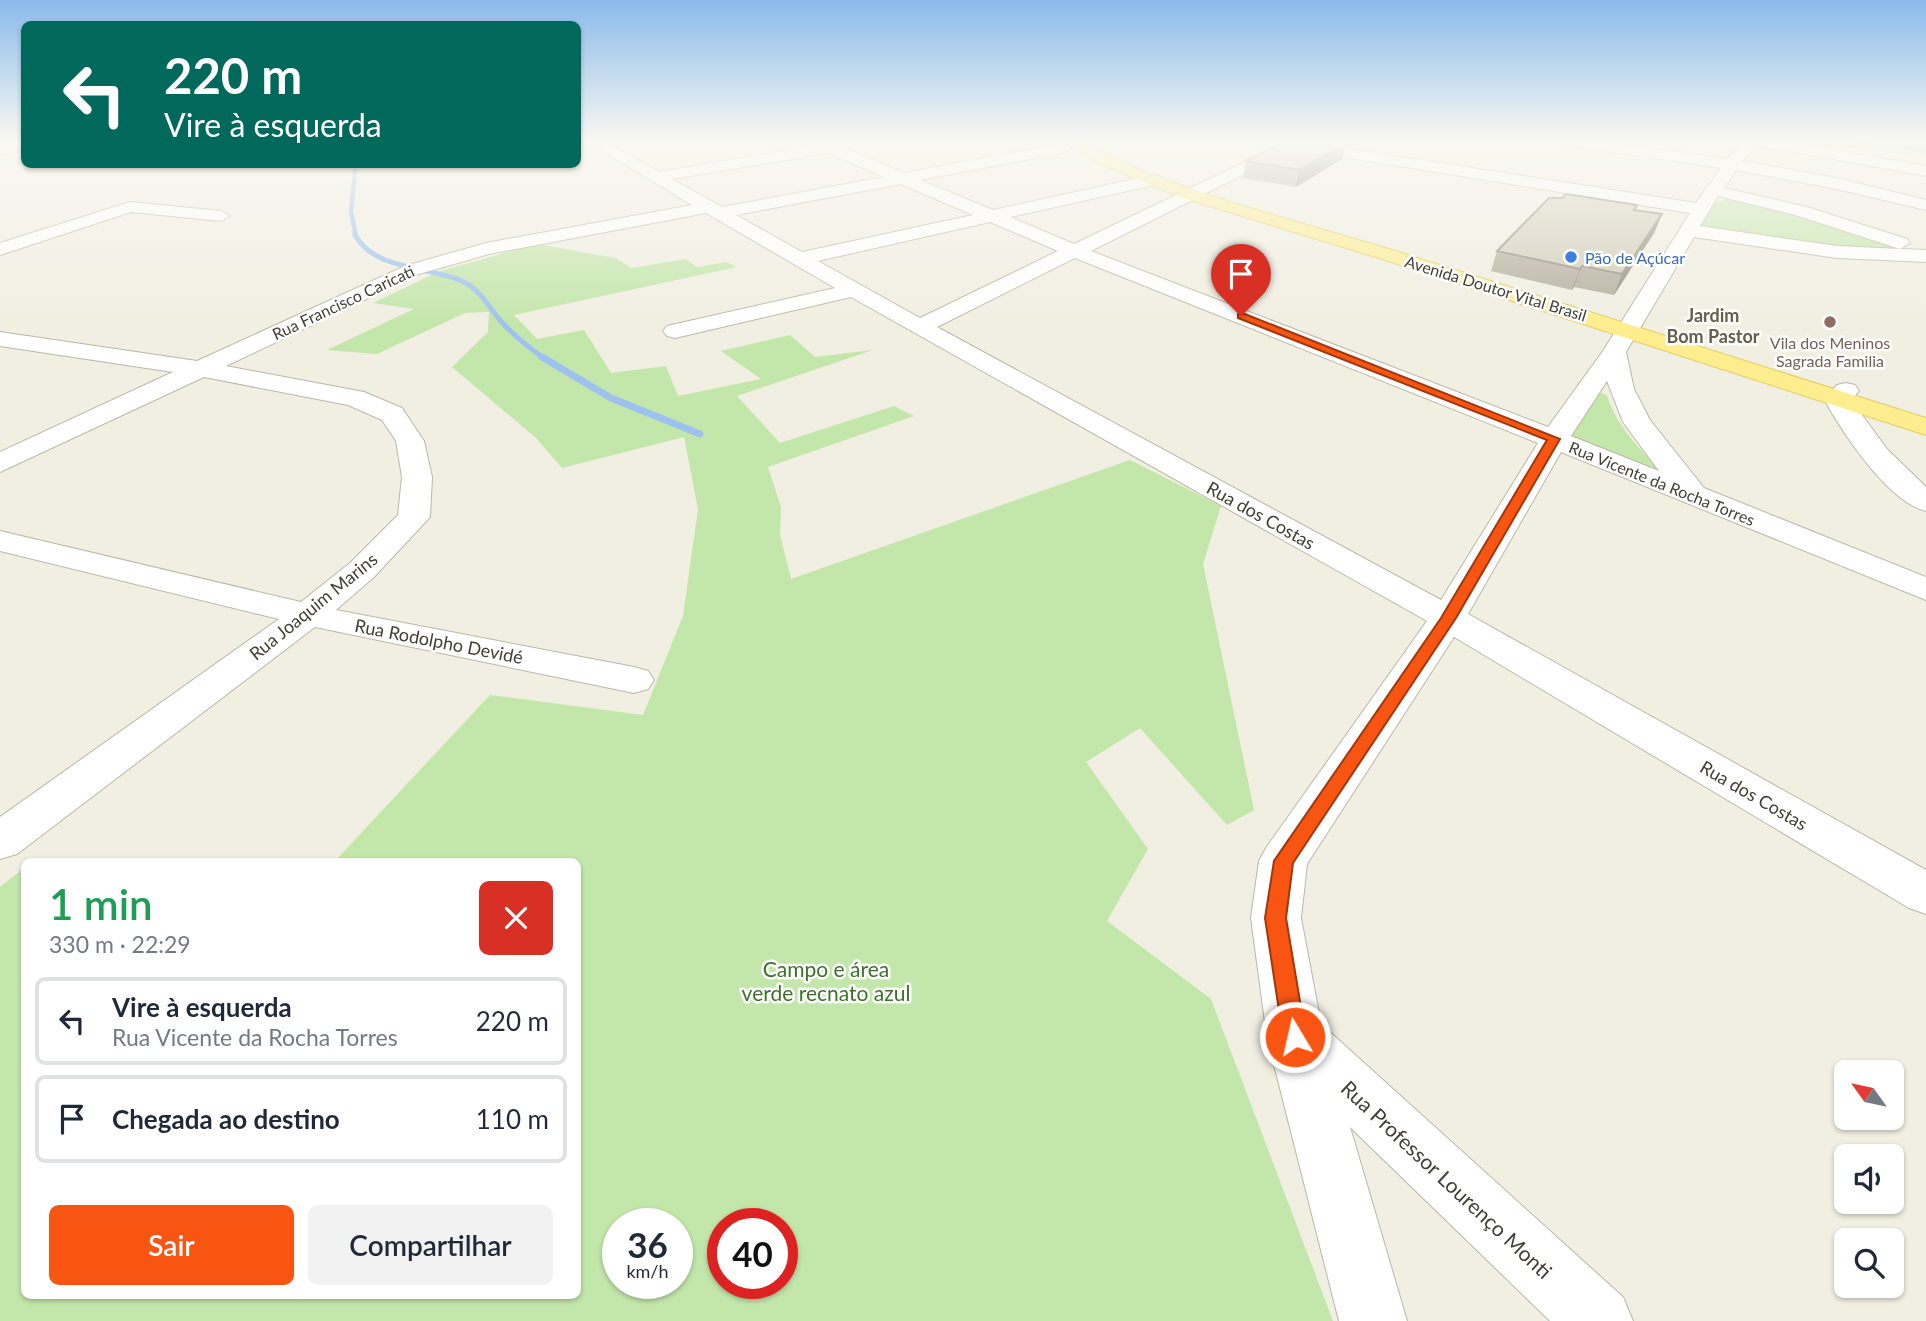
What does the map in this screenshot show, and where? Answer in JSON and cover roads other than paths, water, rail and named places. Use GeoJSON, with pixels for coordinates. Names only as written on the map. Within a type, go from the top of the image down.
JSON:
{"type":"FeatureCollection","features":[{"type":"Feature","properties":{"kind":"main road","name":"Avenida Doutor Vital Brasil"},"geometry":{"type":"LineString","coordinates":[[1228,203],[1624,333],[1926,416]]}},
{"type":"Feature","properties":{"kind":"main road","name":"Avenida Doutor Vital Brasil"},"geometry":{"type":"LineString","coordinates":[[1842,395],[1926,428]]}},
{"type":"Feature","properties":{"kind":"street","name":"Rua dos Costas"},"geometry":{"type":"LineString","coordinates":[[701,203],[919,327],[1448,618],[1926,894]]}},
{"type":"Feature","properties":{"kind":"street","name":"Rua Francisco Caricati"},"geometry":{"type":"LineString","coordinates":[[0,463],[377,285],[440,260],[760,203]]}},
{"type":"Feature","properties":{"kind":"street","name":"Rua Vicente da Rocha Torres"},"geometry":{"type":"LineString","coordinates":[[961,203],[1074,251],[1554,439],[1926,589]]}},
{"type":"Feature","properties":{"kind":"street"},"geometry":{"type":"LineString","coordinates":[[799,259],[1048,203]]}},
{"type":"Feature","properties":{"kind":"street"},"geometry":{"type":"LineString","coordinates":[[919,327],[1174,203]]}},
{"type":"Feature","properties":{"kind":"street"},"geometry":{"type":"LineString","coordinates":[[1662,203],[1701,209]]}},
{"type":"Feature","properties":{"kind":"street"},"geometry":{"type":"LineString","coordinates":[[1373,1321],[1295,1037],[1276,918],[1283,861],[1448,618],[1554,439],[1705,203]]}},
{"type":"Feature","properties":{"kind":"street"},"geometry":{"type":"LineString","coordinates":[[1762,203],[1842,223],[1926,255]]}},
{"type":"Feature","properties":{"kind":"street"},"geometry":{"type":"LineString","coordinates":[[0,249],[130,207],[221,216]]}},
{"type":"Feature","properties":{"kind":"street"},"geometry":{"type":"LineString","coordinates":[[1688,230],[1837,252],[1926,255]]}},
{"type":"Feature","properties":{"kind":"street"},"geometry":{"type":"LineString","coordinates":[[675,331],[853,290]]}},
{"type":"Feature","properties":{"kind":"street"},"geometry":{"type":"LineString","coordinates":[[1624,333],[1621,388],[1637,422],[1695,496]]}},
{"type":"Feature","properties":{"kind":"street","name":"Rua Joaquim Marins"},"geometry":{"type":"LineString","coordinates":[[0,339],[200,369],[355,398],[392,414],[411,441],[417,477],[414,517],[362,570],[308,615],[0,841]]}},
{"type":"Feature","properties":{"kind":"street"},"geometry":{"type":"LineString","coordinates":[[1842,395],[1876,458],[1926,502]]}},
{"type":"Feature","properties":{"kind":"street","name":"Rua Rodolpho Devidé"},"geometry":{"type":"LineString","coordinates":[[0,541],[308,615],[634,680]]}},
{"type":"Feature","properties":{"kind":"street","name":"Rua Professor Lourenço Monti"},"geometry":{"type":"LineString","coordinates":[[1295,1037],[1599,1321]]}},
{"type":"Feature","properties":{"kind":"waterway"},"geometry":{"type":"LineString","coordinates":[[352,203],[356,236]]}},
{"type":"Feature","properties":{"kind":"waterway"},"geometry":{"type":"LineString","coordinates":[[356,236],[364,247],[389,261],[449,276],[469,285],[479,293],[510,331],[544,358]]}},
{"type":"Feature","properties":{"kind":"waterway"},"geometry":{"type":"LineString","coordinates":[[544,358],[611,398],[700,434]]}},
{"type":"Feature","properties":{"kind":"place","name":"Pão de Açúcar"},"geometry":{"type":"Point","coordinates":[1571,257]}},
{"type":"Feature","properties":{"kind":"place","name":"Vila dos Meninos Sagrada Familia"},"geometry":{"type":"Point","coordinates":[1830,322]}},
{"type":"Feature","properties":{"kind":"district","name":"Jardim Bom Pastor"},"geometry":{"type":"Point","coordinates":[1713,325]}},
{"type":"Feature","properties":{"kind":"park label","name":"Campo e área verde recnato azul"},"geometry":{"type":"Point","coordinates":[826,980]}}]}
